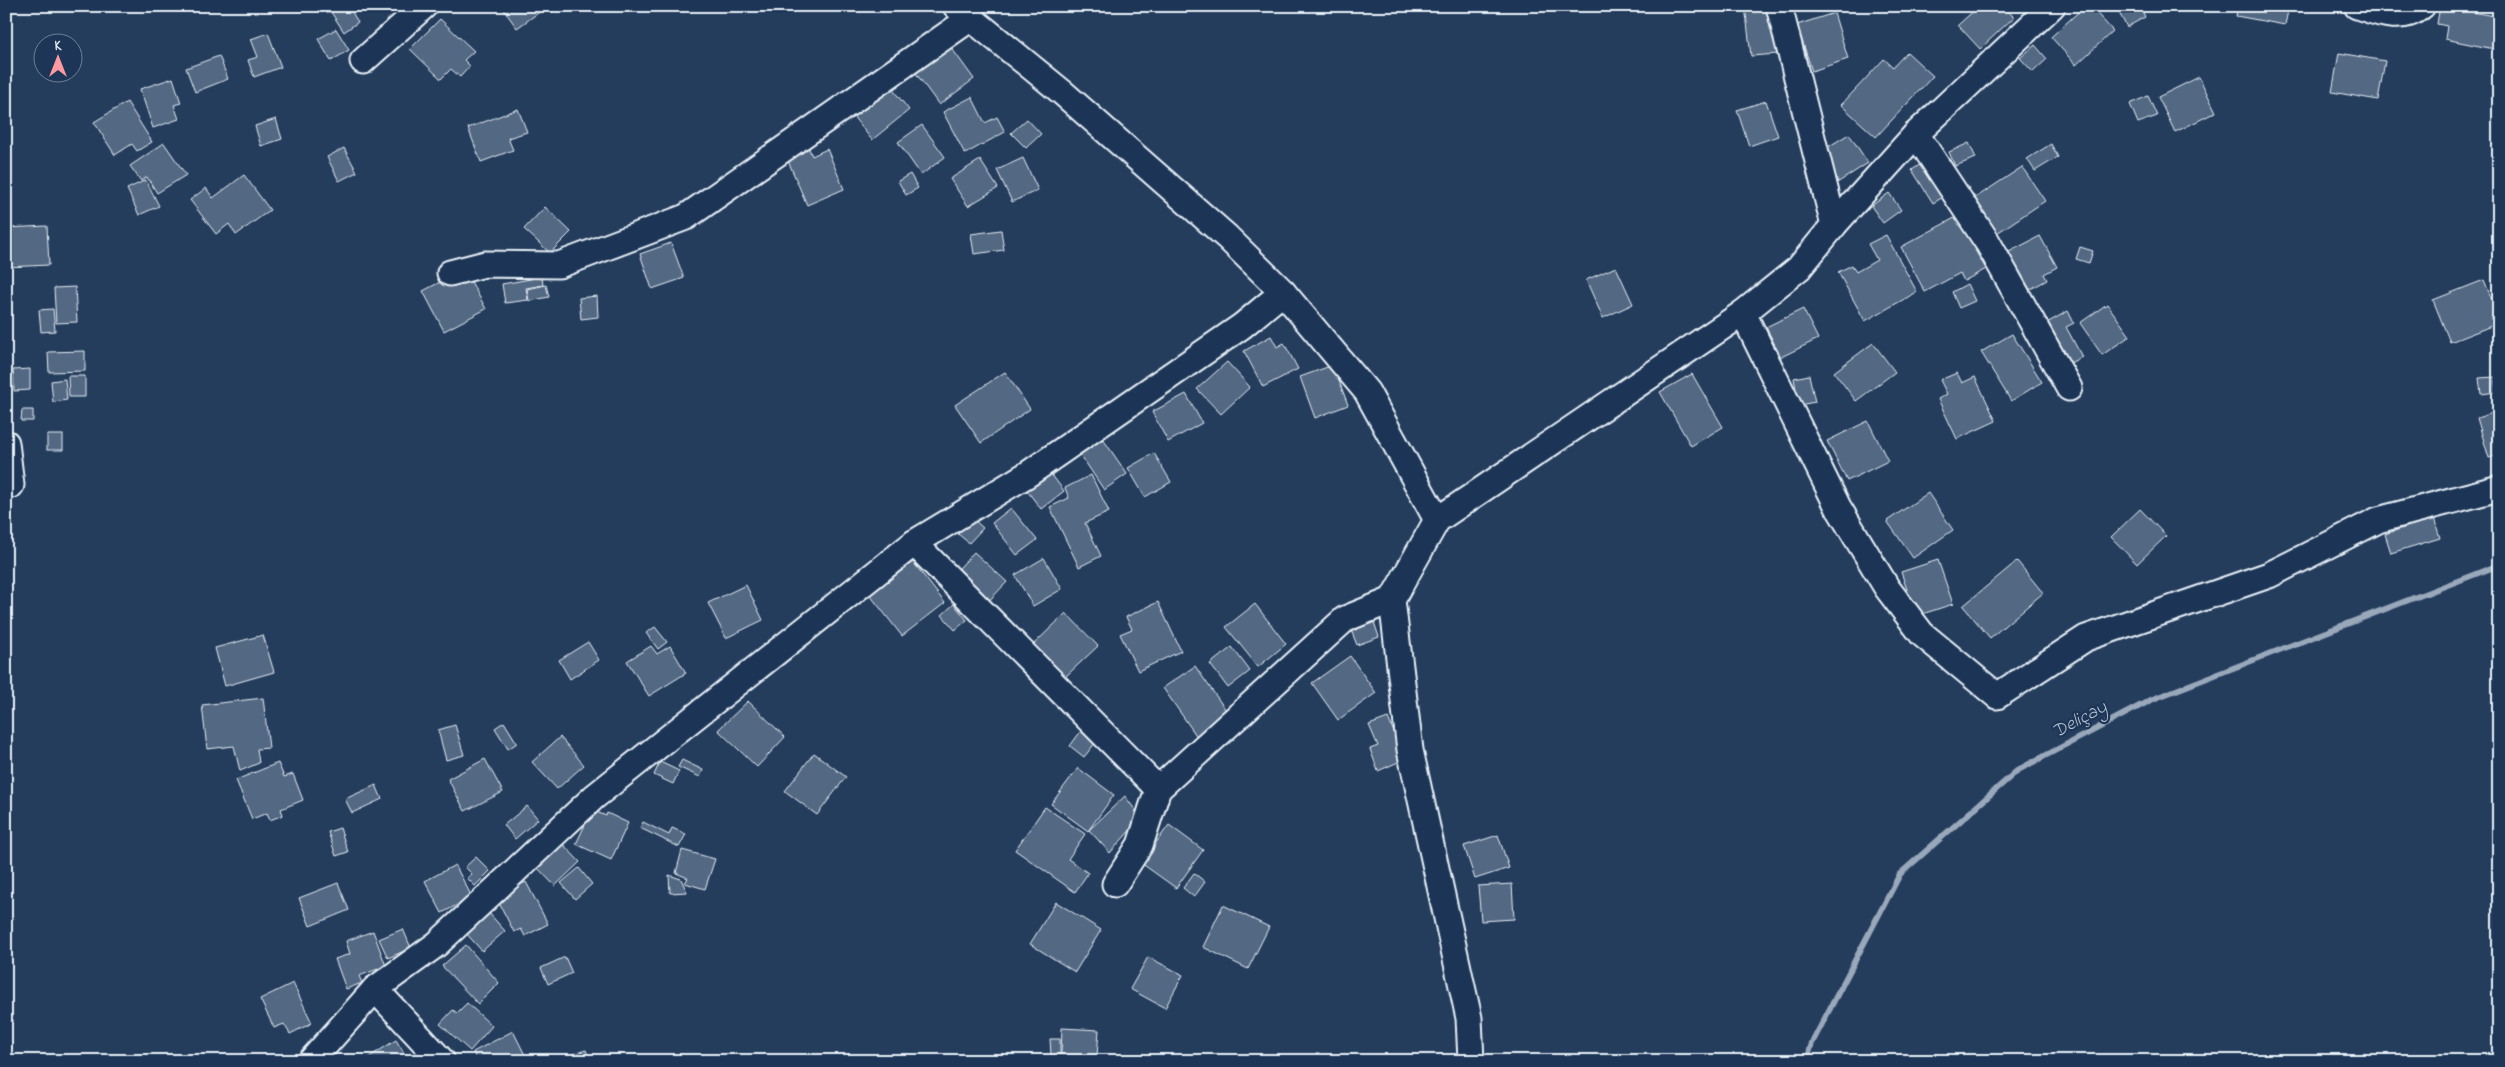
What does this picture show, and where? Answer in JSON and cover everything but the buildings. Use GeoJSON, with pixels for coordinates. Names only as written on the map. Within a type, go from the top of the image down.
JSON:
{"type":"FeatureCollection","features":[{"type":"Feature","properties":{"kind":"street"},"geometry":{"type":"LineString","coordinates":[[363,61],[424,6]]}},
{"type":"Feature","properties":{"kind":"street"},"geometry":{"type":"LineString","coordinates":[[1779,6],[1834,225]]}},
{"type":"Feature","properties":{"kind":"street"},"geometry":{"type":"LineString","coordinates":[[2357,6],[2387,16],[2414,13],[2422,6]]}},
{"type":"Feature","properties":{"kind":"street"},"geometry":{"type":"LineString","coordinates":[[1471,1061],[1469,1018],[1410,750],[1392,600],[1437,520],[1743,313],[1799,268],[1834,225],[1916,134],[2051,7]]}},
{"type":"Feature","properties":{"kind":"street"},"geometry":{"type":"LineString","coordinates":[[450,273],[485,264],[559,265],[686,217],[964,12],[1063,93],[1220,230],[1283,292],[1367,392],[1437,520]]}},
{"type":"Feature","properties":{"kind":"street"},"geometry":{"type":"LineString","coordinates":[[1916,134],[1988,243],[2069,388]]}},
{"type":"Feature","properties":{"kind":"street"},"geometry":{"type":"LineString","coordinates":[[311,1061],[375,989],[437,944],[594,797],[914,543],[1028,474],[1242,326],[1283,292]]}},
{"type":"Feature","properties":{"kind":"street"},"geometry":{"type":"LineString","coordinates":[[1743,313],[1838,507],[1887,588],[1922,634],[1997,696],[2086,638],[2269,575],[2378,520],[2499,488]]}},
{"type":"Feature","properties":{"kind":"street"},"geometry":{"type":"LineString","coordinates":[[6,443],[9,486]]}},
{"type":"Feature","properties":{"kind":"street"},"geometry":{"type":"LineString","coordinates":[[914,543],[1158,789]]}},
{"type":"Feature","properties":{"kind":"street"},"geometry":{"type":"LineString","coordinates":[[1115,884],[1140,845],[1158,789],[1345,619],[1392,600]]}},
{"type":"Feature","properties":{"kind":"street"},"geometry":{"type":"LineString","coordinates":[[375,989],[442,1061]]}},
{"type":"Feature","properties":{"kind":"waterway","name":"Deliçay"},"geometry":{"type":"LineString","coordinates":[[1807,1061],[1812,1043],[1900,874],[2018,770],[2153,699],[2499,565]]}}]}
